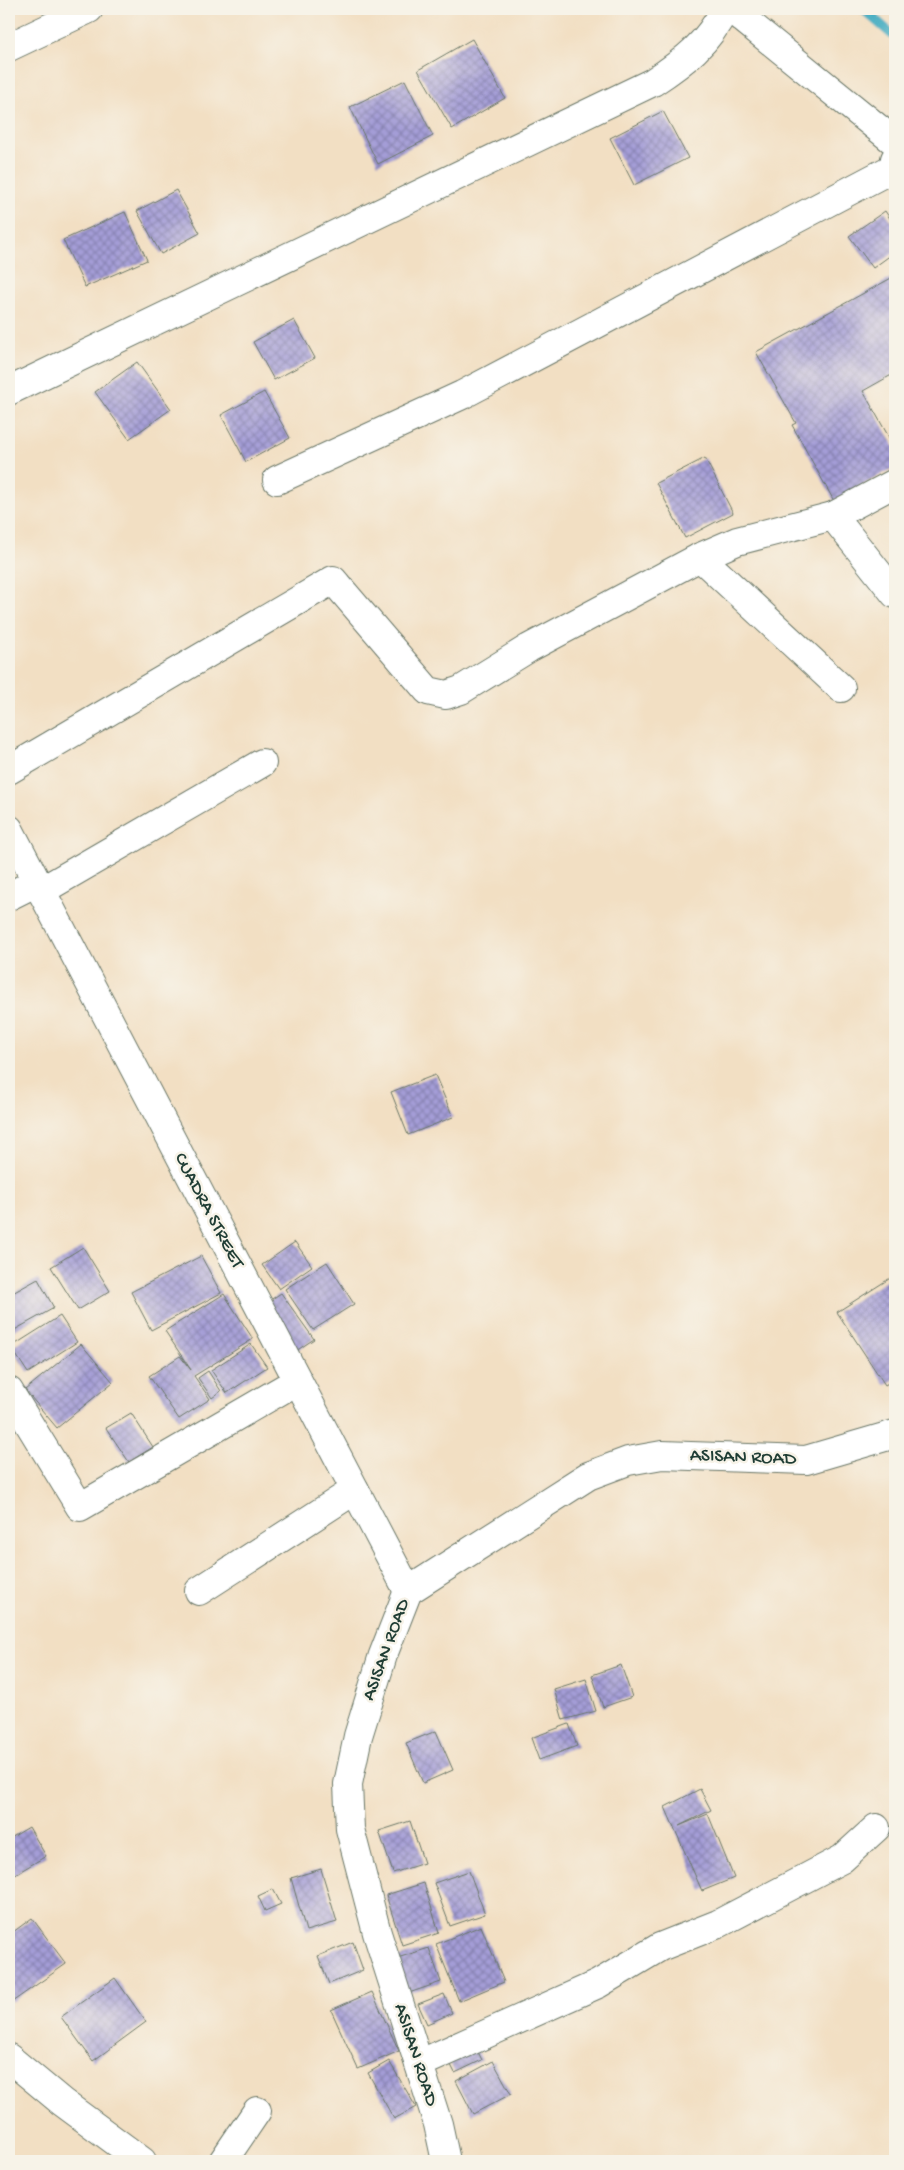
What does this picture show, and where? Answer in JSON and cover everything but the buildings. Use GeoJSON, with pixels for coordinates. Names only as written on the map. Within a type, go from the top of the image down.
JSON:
{"type":"FeatureCollection","features":[{"type":"Feature","properties":{"kind":"street"},"geometry":{"type":"LineString","coordinates":[[9,47],[89,9]]}},
{"type":"Feature","properties":{"kind":"street"},"geometry":{"type":"LineString","coordinates":[[9,391],[653,82],[684,62],[715,29],[725,9]]}},
{"type":"Feature","properties":{"kind":"street"},"geometry":{"type":"LineString","coordinates":[[731,9],[895,142]]}},
{"type":"Feature","properties":{"kind":"street"},"geometry":{"type":"LineString","coordinates":[[278,480],[462,395],[893,168],[895,159]]}},
{"type":"Feature","properties":{"kind":"street"},"geometry":{"type":"LineString","coordinates":[[9,770],[333,580],[428,691],[446,695],[461,690],[529,648],[700,558],[738,541],[833,516],[895,483]]}},
{"type":"Feature","properties":{"kind":"street"},"geometry":{"type":"LineString","coordinates":[[833,516],[895,594]]}},
{"type":"Feature","properties":{"kind":"street"},"geometry":{"type":"LineString","coordinates":[[700,558],[841,688]]}},
{"type":"Feature","properties":{"kind":"street"},"geometry":{"type":"LineString","coordinates":[[9,896],[39,886],[262,763]]}},
{"type":"Feature","properties":{"kind":"street","name":"CUADRA STREET"},"geometry":{"type":"LineString","coordinates":[[9,829],[408,1592]]}},
{"type":"Feature","properties":{"kind":"street"},"geometry":{"type":"LineString","coordinates":[[9,1391],[80,1506],[297,1381]]}},
{"type":"Feature","properties":{"kind":"street","name":"ASISAN ROAD"},"geometry":{"type":"LineString","coordinates":[[446,2161],[438,2124],[360,1875],[350,1829],[348,1784],[358,1736],[383,1655],[408,1592],[588,1476],[628,1461],[662,1455],[806,1460],[895,1434]]}},
{"type":"Feature","properties":{"kind":"street"},"geometry":{"type":"LineString","coordinates":[[199,1592],[355,1490]]}},
{"type":"Feature","properties":{"kind":"street"},"geometry":{"type":"LineString","coordinates":[[419,2064],[598,1984],[660,1947],[718,1924],[842,1860],[876,1828]]}},
{"type":"Feature","properties":{"kind":"street"},"geometry":{"type":"LineString","coordinates":[[9,2058],[62,2102],[142,2161]]}},
{"type":"Feature","properties":{"kind":"street"},"geometry":{"type":"LineString","coordinates":[[223,2161],[257,2110]]}},
{"type":"Feature","properties":{"kind":"waterway"},"geometry":{"type":"LineString","coordinates":[[863,9],[895,37]]}}]}
